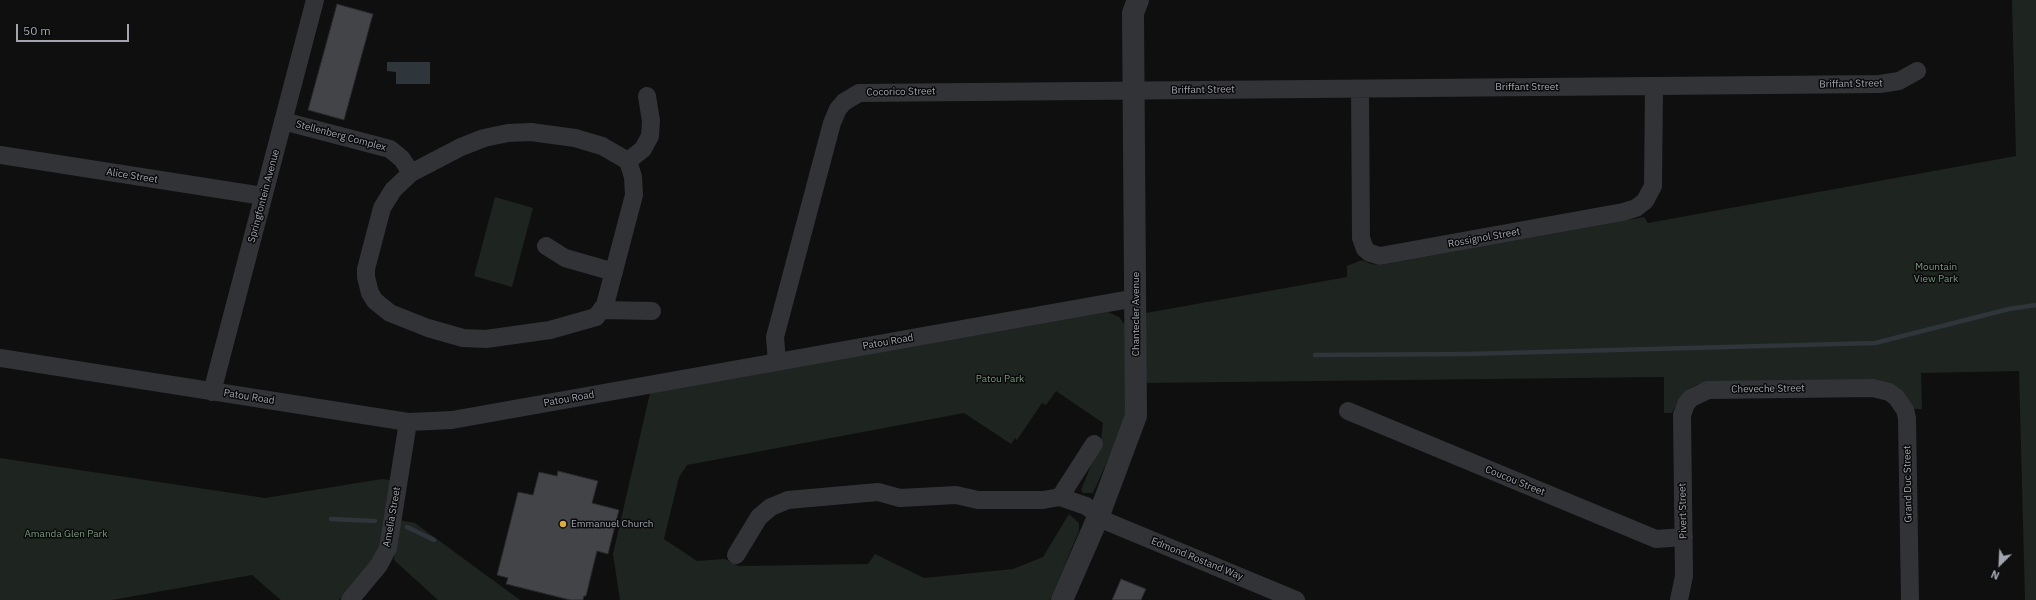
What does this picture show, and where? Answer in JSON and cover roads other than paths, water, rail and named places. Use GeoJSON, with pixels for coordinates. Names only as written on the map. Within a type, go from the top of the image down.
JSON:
{"type":"FeatureCollection","features":[{"type":"Feature","properties":{"kind":"street","name":"Springfontein Avenue"},"geometry":{"type":"LineString","coordinates":[[212,392],[315,0]]}},
{"type":"Feature","properties":{"kind":"street","name":"Chantecler Avenue"},"geometry":{"type":"LineString","coordinates":[[1062,600],[1099,515],[1136,416],[1133,4]]}},
{"type":"Feature","properties":{"kind":"street","name":"Briffant Street"},"geometry":{"type":"LineString","coordinates":[[1134,91],[1880,84],[1899,81],[1917,71]]}},
{"type":"Feature","properties":{"kind":"street","name":"Rossignol Street"},"geometry":{"type":"LineString","coordinates":[[1360,89],[1361,238],[1365,249],[1370,253],[1380,256],[1623,212],[1636,208],[1645,201],[1653,186],[1654,86]]}},
{"type":"Feature","properties":{"kind":"street","name":"Cocorico Street"},"geometry":{"type":"LineString","coordinates":[[777,362],[775,337],[832,123],[838,109],[844,102],[860,93],[868,92],[1134,91]]}},
{"type":"Feature","properties":{"kind":"street"},"geometry":{"type":"LineString","coordinates":[[628,161],[643,149],[650,136],[651,121],[648,96]]}},
{"type":"Feature","properties":{"kind":"street","name":"Stellenberg Complex"},"geometry":{"type":"LineString","coordinates":[[283,120],[390,149],[402,159],[411,173]]}},
{"type":"Feature","properties":{"kind":"street"},"geometry":{"type":"LineString","coordinates":[[508,132],[531,132],[575,138],[602,146],[628,161],[633,177],[634,195],[614,272],[602,310],[596,317],[589,320],[550,330],[486,339],[463,338],[428,328],[390,313],[382,308],[375,301],[368,285],[367,265],[382,208],[393,190],[411,173],[461,147],[484,138],[508,132]]}},
{"type":"Feature","properties":{"kind":"street","name":"Alice Street"},"geometry":{"type":"LineString","coordinates":[[0,155],[263,196]]}},
{"type":"Feature","properties":{"kind":"street"},"geometry":{"type":"LineString","coordinates":[[546,246],[565,258],[614,272]]}},
{"type":"Feature","properties":{"kind":"street","name":"Patou Road"},"geometry":{"type":"LineString","coordinates":[[0,358],[408,422],[452,420],[1136,298]]}},
{"type":"Feature","properties":{"kind":"street"},"geometry":{"type":"LineString","coordinates":[[602,310],[652,311]]}},
{"type":"Feature","properties":{"kind":"street","name":"Cheveche Street"},"geometry":{"type":"LineString","coordinates":[[1682,421],[1683,409],[1691,398],[1708,390],[1873,388]]}},
{"type":"Feature","properties":{"kind":"street","name":"Grand Duc Street"},"geometry":{"type":"LineString","coordinates":[[1873,388],[1885,390],[1896,396],[1903,406],[1907,418],[1910,600]]}},
{"type":"Feature","properties":{"kind":"street","name":"Coucou Street"},"geometry":{"type":"LineString","coordinates":[[1348,411],[1656,539],[1684,538]]}},
{"type":"Feature","properties":{"kind":"street","name":"Pivert Street"},"geometry":{"type":"LineString","coordinates":[[1679,600],[1684,581],[1682,421]]}},
{"type":"Feature","properties":{"kind":"street","name":"Amelia Street"},"geometry":{"type":"LineString","coordinates":[[350,600],[379,565],[388,548],[408,422]]}},
{"type":"Feature","properties":{"kind":"street"},"geometry":{"type":"LineString","coordinates":[[736,555],[759,517],[771,507],[788,500],[878,492],[900,498],[956,495],[978,500],[1043,500],[1060,496],[1094,444]]}},
{"type":"Feature","properties":{"kind":"street","name":"Edmond Rostand Way"},"geometry":{"type":"LineString","coordinates":[[1060,496],[1086,506],[1108,522],[1296,600]]}},
{"type":"Feature","properties":{"kind":"waterway"},"geometry":{"type":"LineString","coordinates":[[1315,355],[1466,354],[1875,343],[2009,309],[2036,305]]}},
{"type":"Feature","properties":{"kind":"waterway"},"geometry":{"type":"LineString","coordinates":[[331,519],[375,521]]}},
{"type":"Feature","properties":{"kind":"waterway"},"geometry":{"type":"LineString","coordinates":[[407,527],[434,540]]}},
{"type":"Feature","properties":{"kind":"place","name":"Emmanuel Church"},"geometry":{"type":"Point","coordinates":[563,524]}},
{"type":"Feature","properties":{"kind":"park label","name":"Mountain View Park"},"geometry":{"type":"Point","coordinates":[1936,272]}},
{"type":"Feature","properties":{"kind":"park label","name":"Patou Park"},"geometry":{"type":"Point","coordinates":[1000,379]}},
{"type":"Feature","properties":{"kind":"park label","name":"Amanda Glen Park"},"geometry":{"type":"Point","coordinates":[66,534]}}]}
